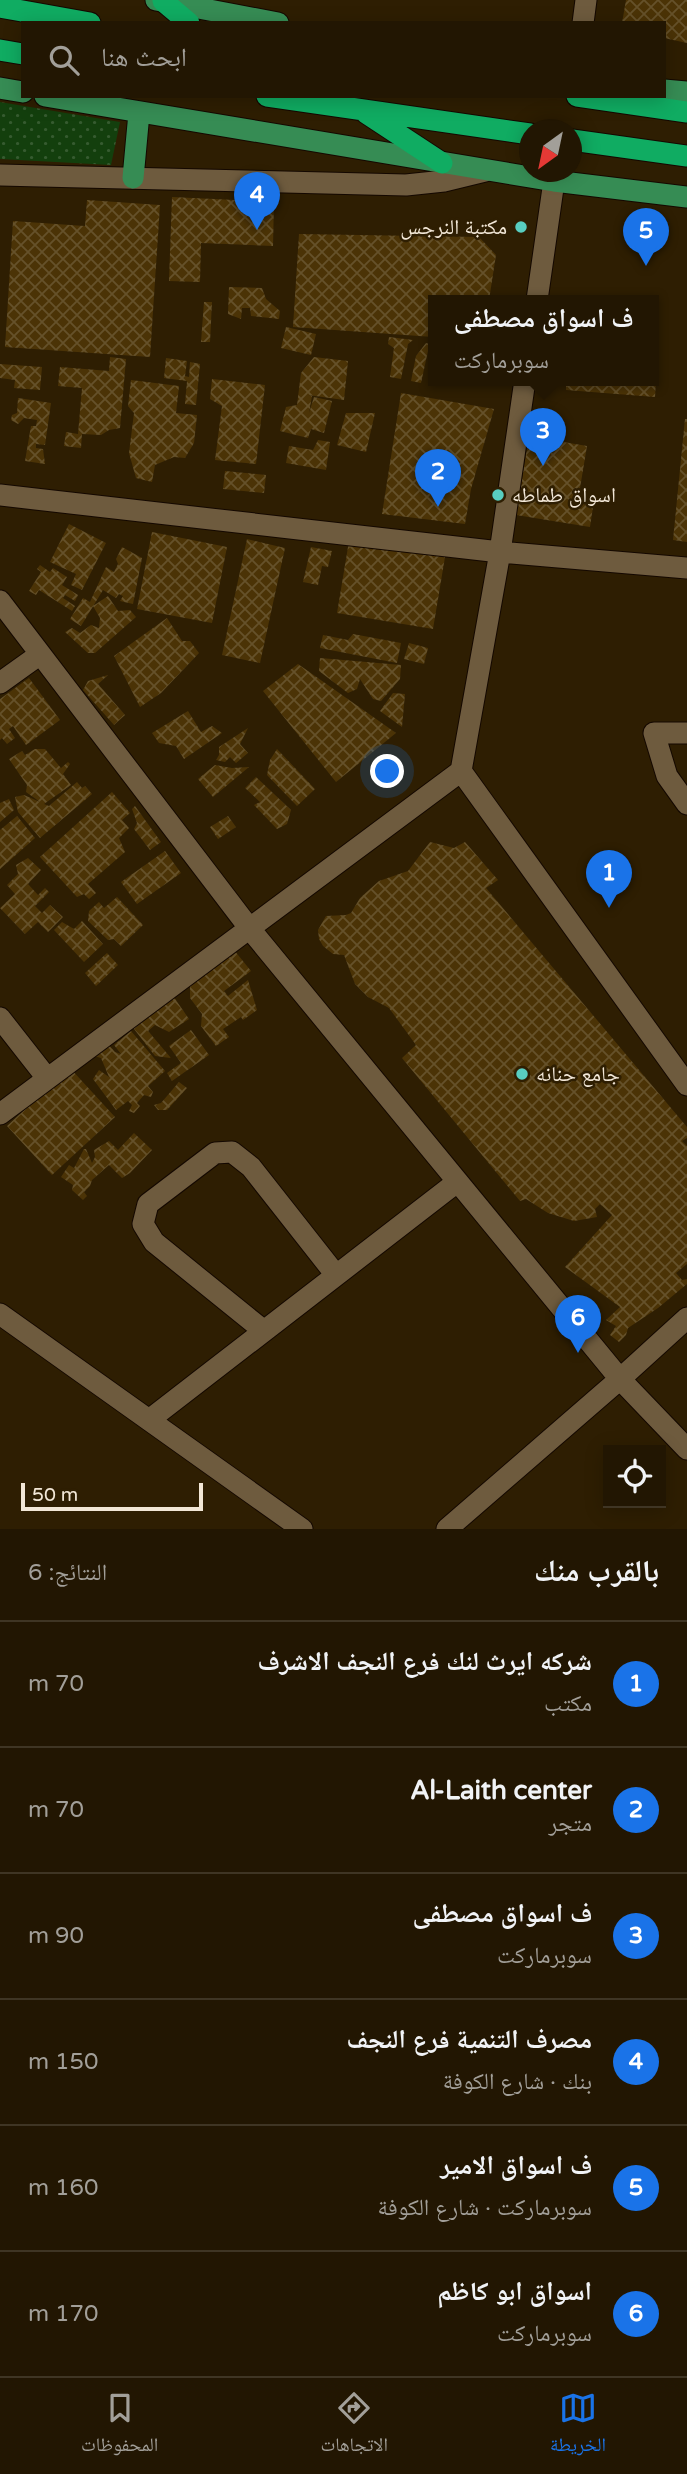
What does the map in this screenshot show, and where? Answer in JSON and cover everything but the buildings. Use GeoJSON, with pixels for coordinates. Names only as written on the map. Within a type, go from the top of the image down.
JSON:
{"type":"FeatureCollection","features":[{"type":"Feature","properties":{"kind":"highway"},"geometry":{"type":"LineString","coordinates":[[159,1],[186,21]]}},
{"type":"Feature","properties":{"kind":"highway"},"geometry":{"type":"LineString","coordinates":[[0,6],[79,21]]}},
{"type":"Feature","properties":{"kind":"highway"},"geometry":{"type":"LineString","coordinates":[[0,50],[21,54]]}},
{"type":"Feature","properties":{"kind":"highway"},"geometry":{"type":"LineString","coordinates":[[280,98],[519,132]]}},
{"type":"Feature","properties":{"kind":"highway"},"geometry":{"type":"LineString","coordinates":[[591,98],[687,112]]}},
{"type":"Feature","properties":{"kind":"highway"},"geometry":{"type":"LineString","coordinates":[[361,110],[442,163]]}},
{"type":"Feature","properties":{"kind":"highway"},"geometry":{"type":"LineString","coordinates":[[582,141],[687,156]]}},
{"type":"Feature","properties":{"kind":"main road"},"geometry":{"type":"LineString","coordinates":[[159,1],[267,21]]}},
{"type":"Feature","properties":{"kind":"main road"},"geometry":{"type":"LineString","coordinates":[[0,88],[21,92]]}},
{"type":"Feature","properties":{"kind":"main road"},"geometry":{"type":"LineString","coordinates":[[666,89],[687,92]]}},
{"type":"Feature","properties":{"kind":"main road"},"geometry":{"type":"LineString","coordinates":[[55,98],[519,176]]}},
{"type":"Feature","properties":{"kind":"main road"},"geometry":{"type":"LineString","coordinates":[[133,178],[139,113]]}},
{"type":"Feature","properties":{"kind":"main road"},"geometry":{"type":"LineString","coordinates":[[562,182],[687,197]]}},
{"type":"Feature","properties":{"kind":"street"},"geometry":{"type":"LineString","coordinates":[[583,21],[586,0]]}},
{"type":"Feature","properties":{"kind":"street"},"geometry":{"type":"LineString","coordinates":[[0,175],[406,185],[444,181],[485,171]]}},
{"type":"Feature","properties":{"kind":"street"},"geometry":{"type":"LineString","coordinates":[[538,295],[554,182]]}},
{"type":"Feature","properties":{"kind":"street"},"geometry":{"type":"LineString","coordinates":[[0,1114],[461,771],[500,552],[524,386]]}},
{"type":"Feature","properties":{"kind":"street"},"geometry":{"type":"LineString","coordinates":[[0,495],[500,552],[687,568]]}},
{"type":"Feature","properties":{"kind":"street"},"geometry":{"type":"LineString","coordinates":[[0,601],[250,929],[620,1380],[687,1449]]}},
{"type":"Feature","properties":{"kind":"street"},"geometry":{"type":"LineString","coordinates":[[0,683],[39,654]]}},
{"type":"Feature","properties":{"kind":"street"},"geometry":{"type":"LineString","coordinates":[[687,733],[654,733],[667,776],[687,804]]}},
{"type":"Feature","properties":{"kind":"street"},"geometry":{"type":"LineString","coordinates":[[461,771],[687,1085]]}},
{"type":"Feature","properties":{"kind":"street"},"geometry":{"type":"LineString","coordinates":[[0,1018],[47,1078]]}},
{"type":"Feature","properties":{"kind":"street"},"geometry":{"type":"LineString","coordinates":[[264,1331],[154,1242],[143,1224],[148,1204],[215,1153],[232,1152],[251,1167],[336,1275]]}},
{"type":"Feature","properties":{"kind":"street"},"geometry":{"type":"LineString","coordinates":[[149,1420],[457,1182]]}},
{"type":"Feature","properties":{"kind":"street"},"geometry":{"type":"LineString","coordinates":[[0,1314],[302,1529]]}},
{"type":"Feature","properties":{"kind":"street"},"geometry":{"type":"LineString","coordinates":[[447,1529],[620,1380],[687,1318]]}},
{"type":"Feature","properties":{"kind":"green space"},"geometry":{"type":"Polygon","coordinates":[[[0,102],[120,122],[111,165],[0,159],[0,102]]]}},
{"type":"Feature","properties":{"kind":"place","name":"مكتبة النرجس"},"geometry":{"type":"Point","coordinates":[521,227]}},
{"type":"Feature","properties":{"kind":"place","name":"مصرف التنمية فرع النجف"},"geometry":{"type":"Point","coordinates":[257,230]}},
{"type":"Feature","properties":{"kind":"place","name":"ف اسواق الامير"},"geometry":{"type":"Point","coordinates":[646,266]}},
{"type":"Feature","properties":{"kind":"place","name":"ف اسواق مصطفى"},"geometry":{"type":"Point","coordinates":[543,466]}},
{"type":"Feature","properties":{"kind":"place","name":"اسواق طماطه"},"geometry":{"type":"Point","coordinates":[498,495]}},
{"type":"Feature","properties":{"kind":"place","name":"Al-Laith center"},"geometry":{"type":"Point","coordinates":[438,507]}},
{"type":"Feature","properties":{"kind":"place","name":"شركه ايرث لنك فرع النجف الاشرف"},"geometry":{"type":"Point","coordinates":[609,908]}},
{"type":"Feature","properties":{"kind":"place","name":"جامع حنانه"},"geometry":{"type":"Point","coordinates":[522,1074]}},
{"type":"Feature","properties":{"kind":"place","name":"اسواق ابو كاظم"},"geometry":{"type":"Point","coordinates":[578,1353]}}]}
